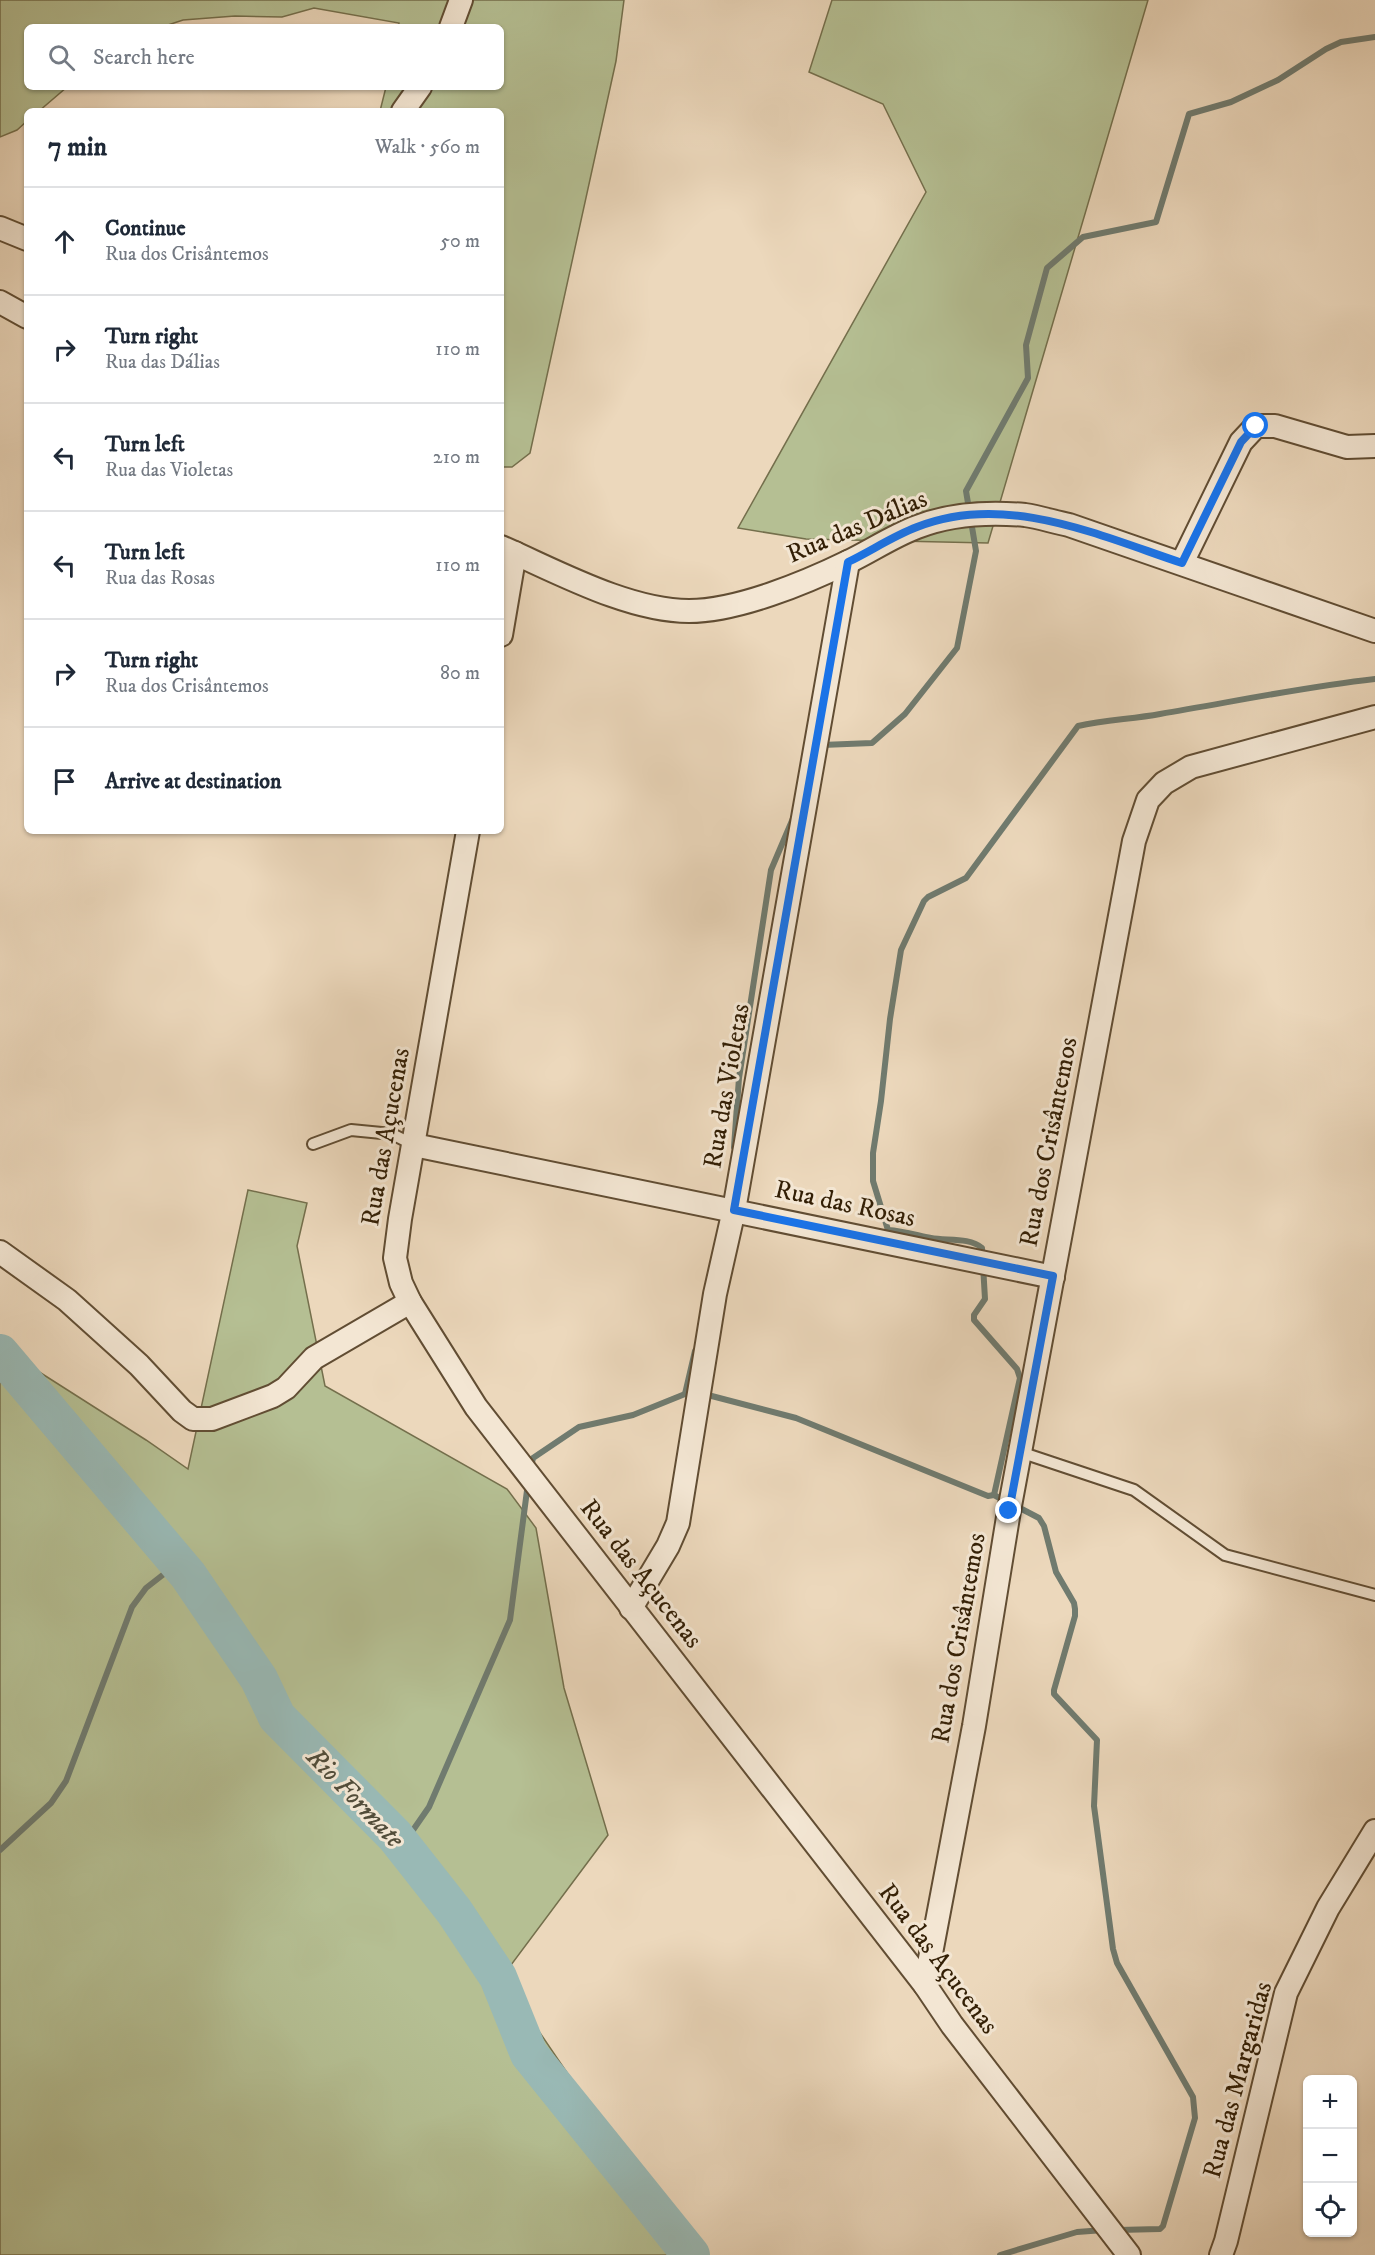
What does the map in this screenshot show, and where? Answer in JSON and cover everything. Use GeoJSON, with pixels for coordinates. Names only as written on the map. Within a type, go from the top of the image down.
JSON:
{"type":"FeatureCollection","features":[{"type":"Feature","properties":{"kind":"street"},"geometry":{"type":"LineString","coordinates":[[452,24],[461,0]]}},
{"type":"Feature","properties":{"kind":"street"},"geometry":{"type":"LineString","coordinates":[[0,228],[24,237]]}},
{"type":"Feature","properties":{"kind":"street"},"geometry":{"type":"LineString","coordinates":[[0,302],[24,315]]}},
{"type":"Feature","properties":{"kind":"street"},"geometry":{"type":"LineString","coordinates":[[1182,563],[1241,442],[1256,426],[1275,426],[1347,447],[1375,446]]}},
{"type":"Feature","properties":{"kind":"street","name":"Rua das Dálias"},"geometry":{"type":"LineString","coordinates":[[508,550],[627,600],[660,609],[690,611],[717,608],[766,596],[848,562],[918,527],[953,518],[985,514],[1026,515],[1069,525],[1375,631]]}},
{"type":"Feature","properties":{"kind":"street"},"geometry":{"type":"LineString","coordinates":[[504,599],[508,550]]}},
{"type":"Feature","properties":{"kind":"street","name":"Rua das Violetas"},"geometry":{"type":"LineString","coordinates":[[631,1608],[668,1546],[678,1522],[715,1294],[734,1210],[848,562]]}},
{"type":"Feature","properties":{"kind":"street","name":"Rua dos Crisântemos"},"geometry":{"type":"LineString","coordinates":[[925,1985],[974,1726],[1020,1452],[1134,841],[1148,800],[1164,783],[1191,767],[1375,717]]}},
{"type":"Feature","properties":{"kind":"street","name":"Rua das Açucenas"},"geometry":{"type":"LineString","coordinates":[[467,834],[395,1258],[401,1283],[410,1302],[476,1407],[925,1985],[952,2025],[1129,2255]]}},
{"type":"Feature","properties":{"kind":"street","name":"Rua das Rosas"},"geometry":{"type":"LineString","coordinates":[[414,1145],[1053,1276]]}},
{"type":"Feature","properties":{"kind":"street"},"geometry":{"type":"LineString","coordinates":[[0,1252],[67,1300],[139,1365],[182,1411],[193,1419],[212,1419],[273,1396],[286,1388],[314,1358],[410,1302]]}},
{"type":"Feature","properties":{"kind":"street","name":"Rua das Margaridas"},"geometry":{"type":"LineString","coordinates":[[1221,2255],[1286,1993],[1328,1908],[1375,1831]]}},
{"type":"Feature","properties":{"kind":"lane"},"geometry":{"type":"LineString","coordinates":[[313,1144],[351,1130],[392,1134],[414,1145]]}},
{"type":"Feature","properties":{"kind":"lane"},"geometry":{"type":"LineString","coordinates":[[1020,1452],[1134,1490],[1225,1555],[1375,1595]]}},
{"type":"Feature","properties":{"kind":"green space"},"geometry":{"type":"Polygon","coordinates":[[[0,0],[624,0],[616,61],[530,453],[512,467],[504,467],[504,108],[381,108],[385,90],[504,90],[504,24],[399,24],[314,8],[282,17],[235,16],[183,20],[171,24],[24,24],[24,90],[64,90],[42,108],[24,108],[24,124],[17,130],[0,137],[0,0]]]}},
{"type":"Feature","properties":{"kind":"green space"},"geometry":{"type":"Polygon","coordinates":[[[832,0],[1148,0],[988,543],[806,539],[738,528],[926,192],[883,104],[809,72],[832,0]]]}},
{"type":"Feature","properties":{"kind":"green space"},"geometry":{"type":"Polygon","coordinates":[[[248,1190],[307,1203],[297,1246],[325,1386],[507,1489],[536,1528],[564,1688],[608,1835],[502,1977],[691,2255],[0,2255],[0,1347],[188,1469],[248,1190]]]}},
{"type":"Feature","properties":{"kind":"waterway"},"geometry":{"type":"LineString","coordinates":[[822,745],[872,743],[905,714],[957,648],[976,551],[966,491],[1028,378],[1026,345],[1047,268],[1083,237],[1156,222],[1189,114],[1231,102],[1278,80],[1341,42],[1375,37]]}},
{"type":"Feature","properties":{"kind":"waterway"},"geometry":{"type":"LineString","coordinates":[[994,1495],[1020,1378],[1017,1369],[974,1320],[974,1315],[985,1299],[982,1248],[971,1242],[888,1230],[873,1181],[873,1153],[901,950],[924,901],[966,878],[1078,726],[1375,679]]}},
{"type":"Feature","properties":{"kind":"waterway"},"geometry":{"type":"LineString","coordinates":[[734,1147],[739,1078],[771,870],[794,816]]}},
{"type":"Feature","properties":{"kind":"waterway"},"geometry":{"type":"LineString","coordinates":[[685,1394],[695,1351]]}},
{"type":"Feature","properties":{"kind":"waterway","name":"Rio Formate"},"geometry":{"type":"LineString","coordinates":[[0,1353],[188,1575],[259,1679],[277,1717],[395,1836],[454,1911],[498,1977],[529,2054],[691,2255]]}},
{"type":"Feature","properties":{"kind":"waterway"},"geometry":{"type":"LineString","coordinates":[[531,1467],[533,1458],[579,1427],[633,1415],[685,1394],[694,1394]]}},
{"type":"Feature","properties":{"kind":"waterway"},"geometry":{"type":"LineString","coordinates":[[704,1394],[796,1418],[1007,1502]]}},
{"type":"Feature","properties":{"kind":"waterway"},"geometry":{"type":"LineString","coordinates":[[402,1846],[429,1807],[510,1620],[528,1483]]}},
{"type":"Feature","properties":{"kind":"waterway"},"geometry":{"type":"LineString","coordinates":[[1016,1506],[1039,1518],[1044,1526],[1056,1572],[1074,1603],[1075,1616],[1054,1694],[1097,1740],[1094,1806],[1113,1949],[1117,1963],[1193,2097],[1195,2118],[1163,2226],[1160,2229],[1118,2230]]}},
{"type":"Feature","properties":{"kind":"waterway"},"geometry":{"type":"LineString","coordinates":[[0,1850],[51,1803],[66,1781],[132,1607],[146,1588],[178,1563]]}},
{"type":"Feature","properties":{"kind":"waterway"},"geometry":{"type":"LineString","coordinates":[[1000,2255],[1077,2232],[1104,2230]]}},
{"type":"Feature","properties":{"kind":"route"},"geometry":{"type":"LineString","coordinates":[[1009,1511],[1053,1276],[734,1210],[848,562],[918,527],[953,518],[985,514],[1026,515],[1069,525],[1182,563],[1241,442],[1256,426]]}}]}
